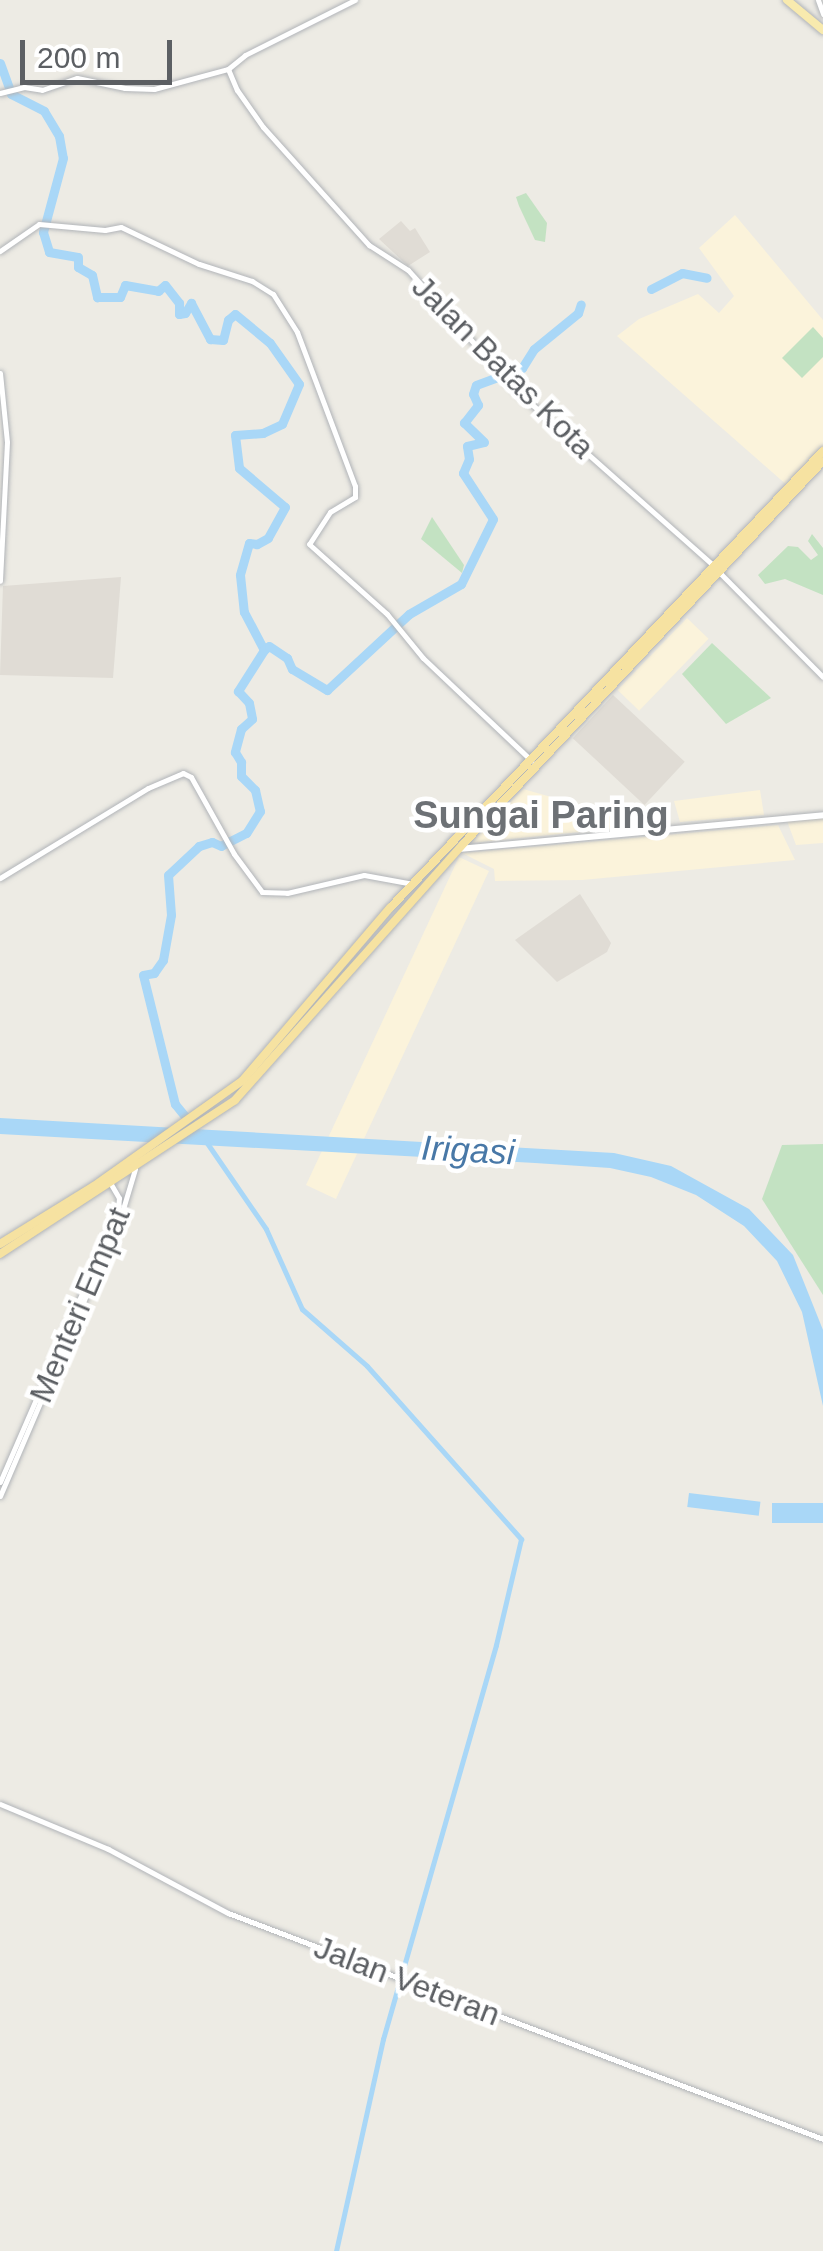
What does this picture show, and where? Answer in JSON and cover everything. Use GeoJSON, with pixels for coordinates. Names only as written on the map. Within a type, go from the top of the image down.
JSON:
{"type":"FeatureCollection","features":[{"type":"Feature","properties":{"kind":"highway"},"geometry":{"type":"LineString","coordinates":[[507,790],[823,451]]}},
{"type":"Feature","properties":{"kind":"highway"},"geometry":{"type":"LineString","coordinates":[[715,568],[823,461]]}},
{"type":"Feature","properties":{"kind":"highway"},"geometry":{"type":"LineString","coordinates":[[382,924],[458,849],[531,760],[674,613]]}},
{"type":"Feature","properties":{"kind":"highway"},"geometry":{"type":"LineString","coordinates":[[1,1240],[111,1184],[242,1093],[413,884],[497,802]]}},
{"type":"Feature","properties":{"kind":"highway"},"geometry":{"type":"LineString","coordinates":[[64,1209],[242,1081],[370,938]]}},
{"type":"Feature","properties":{"kind":"highway"},"geometry":{"type":"LineString","coordinates":[[0,1254],[51,1216]]}},
{"type":"Feature","properties":{"kind":"main road"},"geometry":{"type":"LineString","coordinates":[[787,0],[820,19],[823,30]]}},
{"type":"Feature","properties":{"kind":"main road"},"geometry":{"type":"LineString","coordinates":[[458,849],[823,815]]}},
{"type":"Feature","properties":{"kind":"street"},"geometry":{"type":"LineString","coordinates":[[6,91],[42,90],[77,78],[124,88],[154,89],[228,69],[245,55],[356,0]]}},
{"type":"Feature","properties":{"kind":"street"},"geometry":{"type":"LineString","coordinates":[[818,0],[820,19]]}},
{"type":"Feature","properties":{"kind":"street","name":"Jalan Batas Kota"},"geometry":{"type":"LineString","coordinates":[[228,69],[237,90],[264,127],[369,245],[429,290],[503,377],[715,568],[823,677]]}},
{"type":"Feature","properties":{"kind":"street"},"geometry":{"type":"LineString","coordinates":[[0,251],[39,224],[105,230],[121,227],[199,264],[252,281],[273,294],[297,332],[355,486],[356,496],[330,512],[309,544],[531,760]]}},
{"type":"Feature","properties":{"kind":"street"},"geometry":{"type":"LineString","coordinates":[[0,373],[7,442],[0,582]]}},
{"type":"Feature","properties":{"kind":"street"},"geometry":{"type":"LineString","coordinates":[[0,878],[148,788],[183,773],[192,777],[228,843],[262,892],[287,893],[364,875],[413,884]]}},
{"type":"Feature","properties":{"kind":"street","name":"Menteri Empat"},"geometry":{"type":"LineString","coordinates":[[0,1495],[135,1168]]}},
{"type":"Feature","properties":{"kind":"street","name":"Menteri Empat"},"geometry":{"type":"LineString","coordinates":[[111,1184],[120,1203],[112,1230]]}},
{"type":"Feature","properties":{"kind":"street","name":"Menteri Empat"},"geometry":{"type":"LineString","coordinates":[[0,1482],[8,1469]]}},
{"type":"Feature","properties":{"kind":"street","name":"Jalan Veteran"},"geometry":{"type":"LineString","coordinates":[[0,1804],[108,1849],[228,1912],[823,2139]]}},
{"type":"Feature","properties":{"kind":"shaded area"},"geometry":{"type":"Polygon","coordinates":[[[735,215],[823,320],[823,448],[788,486],[617,336],[639,319],[698,294],[719,313],[734,296],[699,248],[735,215]]]}},
{"type":"Feature","properties":{"kind":"shaded area"},"geometry":{"type":"Polygon","coordinates":[[[401,221],[410,231],[415,228],[430,252],[408,266],[379,239],[401,221]]]}},
{"type":"Feature","properties":{"kind":"shaded area"},"geometry":{"type":"Polygon","coordinates":[[[121,577],[113,678],[0,675],[3,586],[121,577]]]}},
{"type":"Feature","properties":{"kind":"shaded area"},"geometry":{"type":"Polygon","coordinates":[[[687,618],[709,639],[639,711],[618,690],[687,618]]]}},
{"type":"Feature","properties":{"kind":"shaded area"},"geometry":{"type":"Polygon","coordinates":[[[613,695],[685,762],[644,805],[573,738],[613,695]]]}},
{"type":"Feature","properties":{"kind":"shaded area"},"geometry":{"type":"Polygon","coordinates":[[[523,789],[650,825],[471,843],[523,789]]]}},
{"type":"Feature","properties":{"kind":"shaded area"},"geometry":{"type":"Polygon","coordinates":[[[760,790],[764,815],[680,822],[674,801],[760,790]]]}},
{"type":"Feature","properties":{"kind":"shaded area"},"geometry":{"type":"Polygon","coordinates":[[[823,818],[823,843],[796,845],[787,821],[823,818]]]}},
{"type":"Feature","properties":{"kind":"shaded area"},"geometry":{"type":"Polygon","coordinates":[[[778,825],[795,860],[582,880],[495,881],[494,869],[462,853],[778,825]]]}},
{"type":"Feature","properties":{"kind":"shaded area"},"geometry":{"type":"Polygon","coordinates":[[[459,857],[489,871],[336,1199],[306,1185],[459,857]]]}},
{"type":"Feature","properties":{"kind":"shaded area"},"geometry":{"type":"Polygon","coordinates":[[[580,894],[611,943],[607,952],[557,982],[515,940],[580,894]]]}},
{"type":"Feature","properties":{"kind":"green space"},"geometry":{"type":"Polygon","coordinates":[[[526,193],[547,223],[545,242],[535,240],[519,206],[516,197],[526,193]]]}},
{"type":"Feature","properties":{"kind":"green space"},"geometry":{"type":"Polygon","coordinates":[[[813,327],[823,338],[823,357],[802,378],[782,358],[813,327]]]}},
{"type":"Feature","properties":{"kind":"green space"},"geometry":{"type":"Polygon","coordinates":[[[432,517],[464,565],[462,573],[421,539],[432,517]]]}},
{"type":"Feature","properties":{"kind":"green space"},"geometry":{"type":"Polygon","coordinates":[[[812,534],[823,548],[823,595],[785,579],[765,584],[758,575],[788,546],[798,547],[811,560],[818,555],[808,541],[812,534]]]}},
{"type":"Feature","properties":{"kind":"green space"},"geometry":{"type":"Polygon","coordinates":[[[712,643],[771,698],[726,724],[682,674],[712,643]]]}},
{"type":"Feature","properties":{"kind":"green space"},"geometry":{"type":"Polygon","coordinates":[[[823,1144],[823,1295],[762,1199],[782,1145],[823,1144]]]}},
{"type":"Feature","properties":{"kind":"water","name":"Irigasi"},"geometry":{"type":"Polygon","coordinates":[[[0,1118],[614,1153],[671,1166],[749,1209],[793,1255],[823,1330],[823,1406],[802,1312],[777,1261],[744,1226],[696,1195],[651,1177],[610,1168],[535,1163],[0,1134],[0,1118]]]}},
{"type":"Feature","properties":{"kind":"water"},"geometry":{"type":"Polygon","coordinates":[[[689,1493],[760,1502],[759,1516],[687,1507],[689,1493]]]}},
{"type":"Feature","properties":{"kind":"water"},"geometry":{"type":"Polygon","coordinates":[[[772,1503],[823,1503],[823,1523],[772,1523],[772,1503]]]}},
{"type":"Feature","properties":{"kind":"waterway"},"geometry":{"type":"LineString","coordinates":[[0,63],[11,94],[44,111],[59,136],[63,158],[43,232],[49,252],[78,257],[78,267],[92,275],[97,297],[120,297],[125,285],[158,291],[165,285],[179,303],[179,314],[185,313],[191,303],[210,339],[223,340],[228,320],[235,314],[270,343],[299,384],[282,424],[263,433],[235,435],[239,468],[285,507],[268,538],[257,544],[249,543],[240,575],[244,612],[264,650],[238,691],[249,703],[252,719],[241,729],[235,752],[241,762],[241,776],[255,790],[260,811],[246,833],[221,846],[212,842],[199,846],[168,875],[171,915],[163,960],[154,973],[143,975],[175,1104],[191,1124]]}},
{"type":"Feature","properties":{"kind":"waterway"},"geometry":{"type":"LineString","coordinates":[[651,289],[682,273],[707,278]]}},
{"type":"Feature","properties":{"kind":"waterway"},"geometry":{"type":"LineString","coordinates":[[264,650],[269,646],[287,658],[292,669],[327,690],[409,614],[461,584],[493,519],[463,473],[469,459],[467,446],[484,442],[464,423],[478,405],[473,394],[476,385],[522,368],[534,349],[578,313],[581,304]]}},
{"type":"Feature","properties":{"kind":"waterway"},"geometry":{"type":"LineString","coordinates":[[207,1143],[266,1229],[302,1309],[367,1366],[521,1539],[496,1645],[383,2039],[336,2251]]}},
{"type":"Feature","properties":{"kind":"district","name":"Sungai Paring"},"geometry":{"type":"Point","coordinates":[541,816]}}]}
